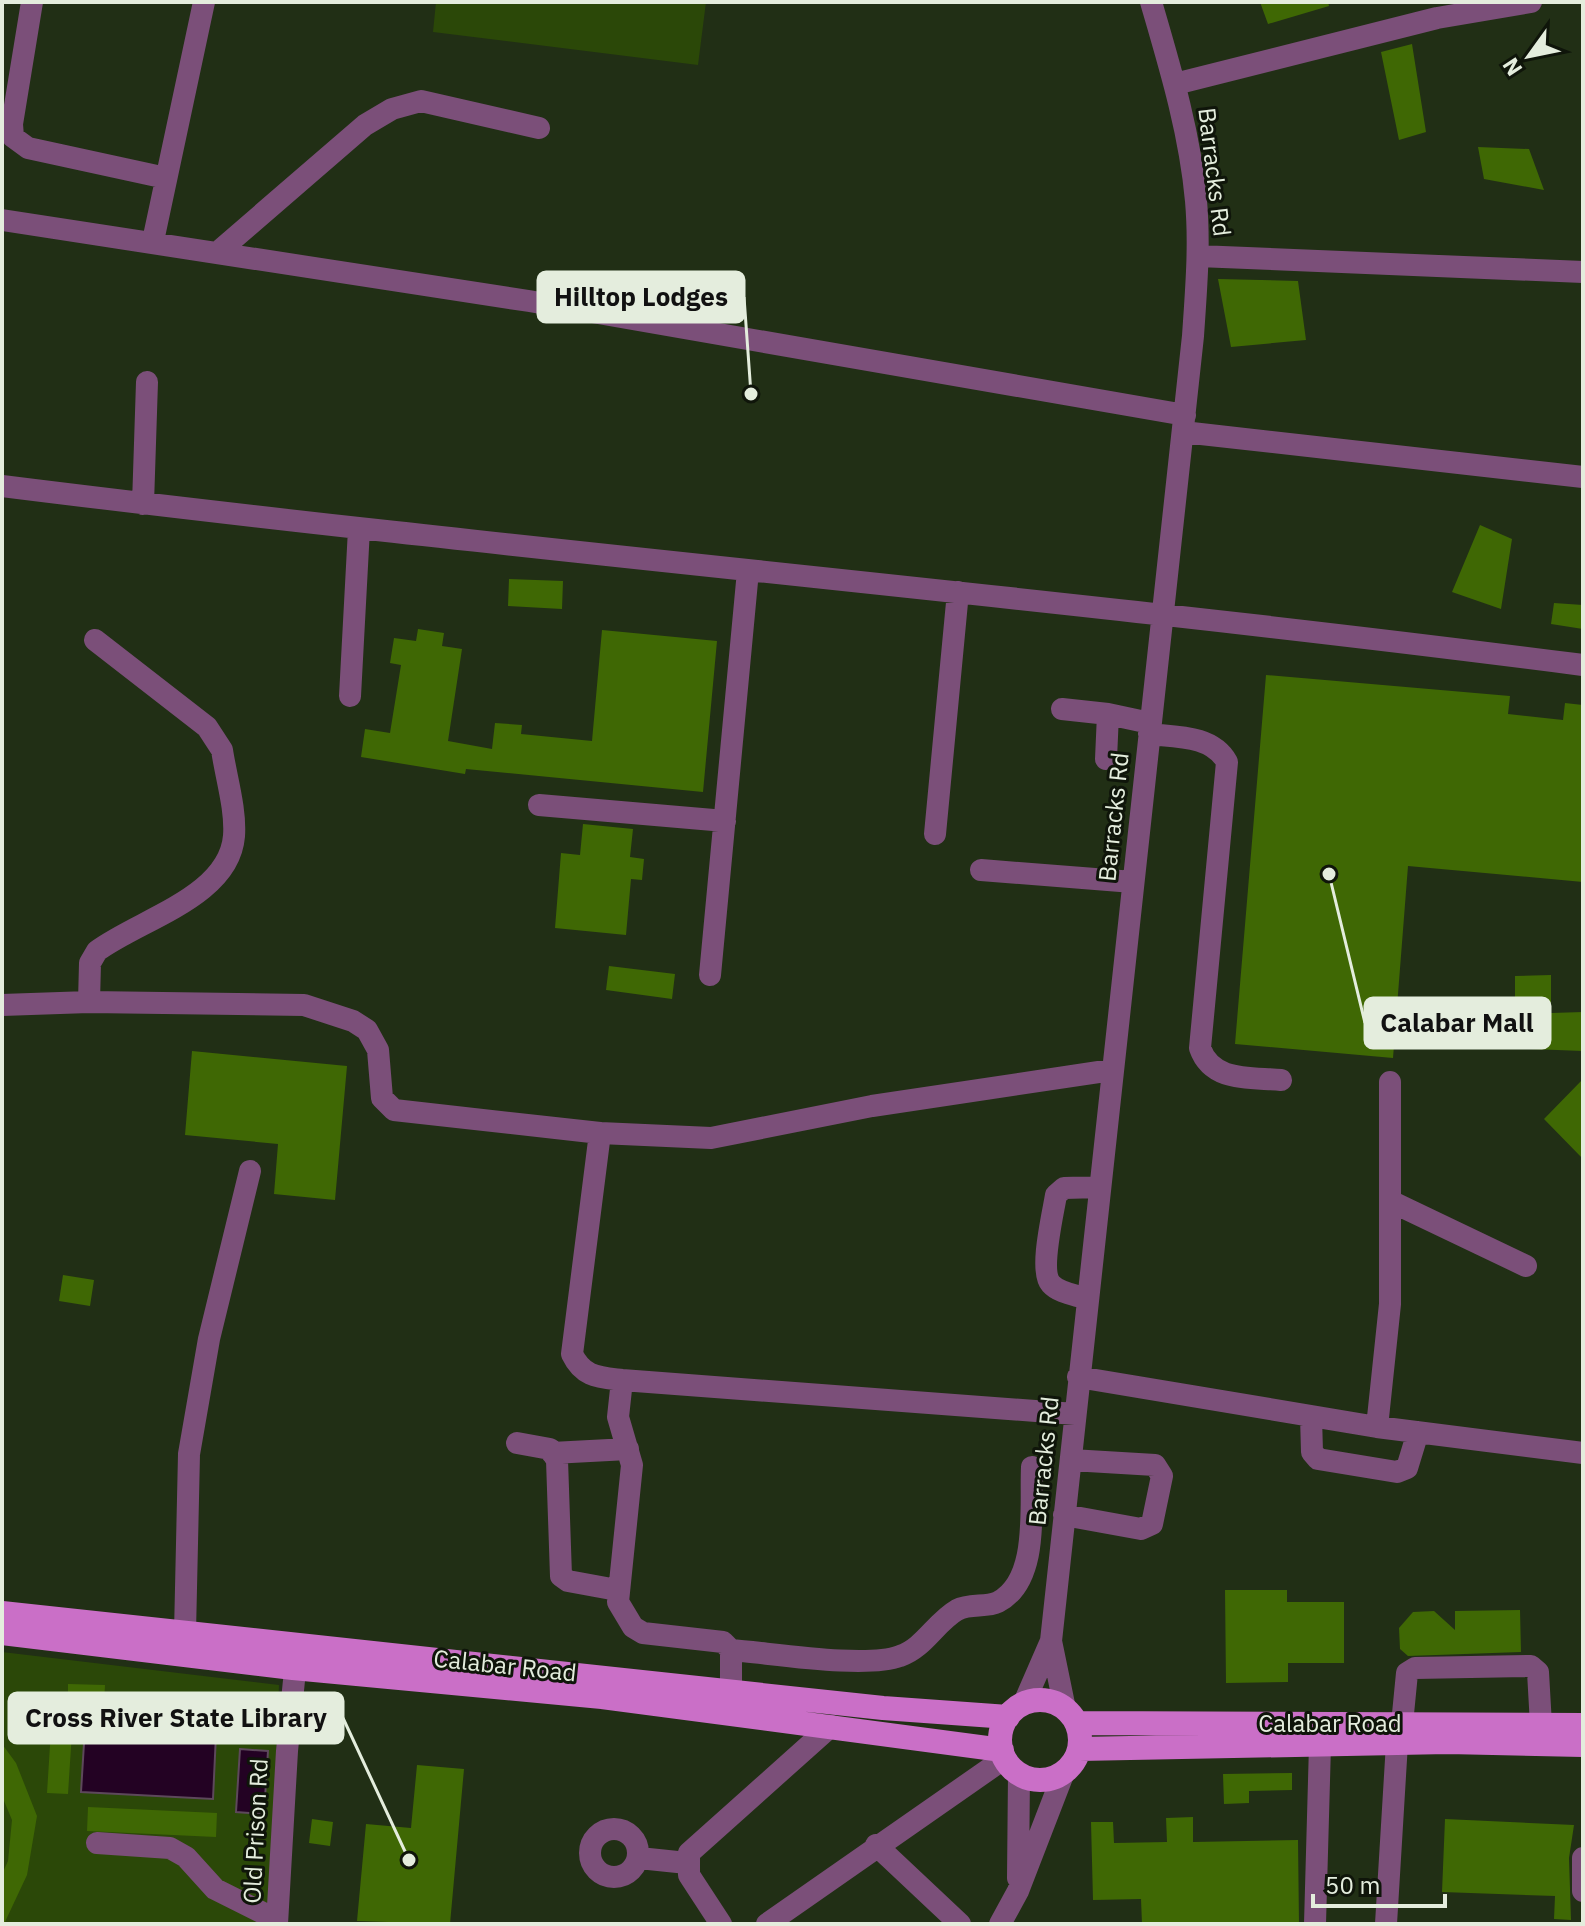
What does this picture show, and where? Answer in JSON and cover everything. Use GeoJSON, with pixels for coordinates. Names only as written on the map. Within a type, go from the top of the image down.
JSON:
{"type":"FeatureCollection","features":[{"type":"Feature","properties":{"kind":"main road","name":"Calabar Road"},"geometry":{"type":"LineString","coordinates":[[2,1613],[185,1633],[295,1657],[831,1726],[1009,1761]]}},
{"type":"Feature","properties":{"kind":"main road","name":"Calabar Road"},"geometry":{"type":"LineString","coordinates":[[2,1633],[731,1691],[883,1708],[1016,1710]]}},
{"type":"Feature","properties":{"kind":"main road"},"geometry":{"type":"LineString","coordinates":[[1050,1701],[1071,1716],[1079,1749],[1064,1772],[1042,1780],[1009,1761],[1002,1727],[1016,1710],[1050,1701]]}},
{"type":"Feature","properties":{"kind":"main road","name":"Calabar Road"},"geometry":{"type":"LineString","coordinates":[[1071,1716],[1583,1745]]}},
{"type":"Feature","properties":{"kind":"main road","name":"Calabar Road"},"geometry":{"type":"LineString","coordinates":[[1079,1749],[1320,1745],[1400,1734],[1583,1725]]}},
{"type":"Feature","properties":{"kind":"street"},"geometry":{"type":"LineString","coordinates":[[32,2],[12,124],[13,137],[28,148],[166,178]]}},
{"type":"Feature","properties":{"kind":"street","name":"Barracks Rd"},"geometry":{"type":"LineString","coordinates":[[1071,1716],[1051,1641],[1184,423],[1198,256],[1196,201],[1175,84],[1151,2]]}},
{"type":"Feature","properties":{"kind":"street"},"geometry":{"type":"LineString","coordinates":[[1175,84],[1437,18],[1531,2]]}},
{"type":"Feature","properties":{"kind":"street"},"geometry":{"type":"LineString","coordinates":[[153,241],[201,3]]}},
{"type":"Feature","properties":{"kind":"street"},"geometry":{"type":"LineString","coordinates":[[218,252],[365,125],[392,109],[421,101],[539,128]]}},
{"type":"Feature","properties":{"kind":"street"},"geometry":{"type":"LineString","coordinates":[[2,220],[529,301],[1184,423],[1583,477]]}},
{"type":"Feature","properties":{"kind":"street"},"geometry":{"type":"LineString","coordinates":[[1198,256],[1583,272]]}},
{"type":"Feature","properties":{"kind":"street"},"geometry":{"type":"LineString","coordinates":[[143,504],[147,382]]}},
{"type":"Feature","properties":{"kind":"street"},"geometry":{"type":"LineString","coordinates":[[2,486],[359,529],[1162,613],[1583,665]]}},
{"type":"Feature","properties":{"kind":"street"},"geometry":{"type":"LineString","coordinates":[[350,696],[359,529]]}},
{"type":"Feature","properties":{"kind":"street"},"geometry":{"type":"LineString","coordinates":[[710,975],[748,571]]}},
{"type":"Feature","properties":{"kind":"street"},"geometry":{"type":"LineString","coordinates":[[935,834],[958,592]]}},
{"type":"Feature","properties":{"kind":"street"},"geometry":{"type":"LineString","coordinates":[[89,1002],[90,963],[97,951],[210,884],[232,852],[234,832],[222,750],[217,740],[207,727],[95,640]]}},
{"type":"Feature","properties":{"kind":"street"},"geometry":{"type":"LineString","coordinates":[[1062,709],[1108,714],[1204,741],[1221,750],[1227,762],[1200,1048],[1205,1062],[1219,1074],[1281,1080]]}},
{"type":"Feature","properties":{"kind":"street"},"geometry":{"type":"LineString","coordinates":[[1106,759],[1108,714]]}},
{"type":"Feature","properties":{"kind":"street"},"geometry":{"type":"LineString","coordinates":[[539,805],[725,821]]}},
{"type":"Feature","properties":{"kind":"street"},"geometry":{"type":"LineString","coordinates":[[981,870],[1133,882]]}},
{"type":"Feature","properties":{"kind":"street"},"geometry":{"type":"LineString","coordinates":[[2,1005],[89,1002],[304,1005],[353,1021],[367,1030],[378,1050],[382,1098],[394,1110],[600,1133],[711,1138],[872,1106],[1112,1070]]}},
{"type":"Feature","properties":{"kind":"street"},"geometry":{"type":"LineString","coordinates":[[1377,1427],[1390,1304],[1390,1082]]}},
{"type":"Feature","properties":{"kind":"street"},"geometry":{"type":"LineString","coordinates":[[600,1133],[572,1354],[580,1369],[590,1375],[622,1380],[1075,1414]]}},
{"type":"Feature","properties":{"kind":"street"},"geometry":{"type":"LineString","coordinates":[[185,1633],[189,1454],[209,1339],[250,1171]]}},
{"type":"Feature","properties":{"kind":"street"},"geometry":{"type":"LineString","coordinates":[[1087,1299],[1057,1290],[1049,1282],[1045,1269],[1056,1195],[1064,1188],[1100,1187]]}},
{"type":"Feature","properties":{"kind":"street"},"geometry":{"type":"LineString","coordinates":[[1390,1201],[1526,1266]]}},
{"type":"Feature","properties":{"kind":"street"},"geometry":{"type":"LineString","coordinates":[[1078,1377],[1377,1427],[1583,1453]]}},
{"type":"Feature","properties":{"kind":"street"},"geometry":{"type":"LineString","coordinates":[[622,1380],[618,1417],[632,1465],[617,1590],[624,1614],[633,1627],[643,1633],[723,1642],[731,1650],[872,1661],[901,1656],[959,1609],[995,1603],[1010,1594],[1020,1581],[1027,1562],[1032,1467]]}},
{"type":"Feature","properties":{"kind":"street"},"geometry":{"type":"LineString","coordinates":[[1311,1416],[1312,1452],[1318,1459],[1397,1472],[1407,1468],[1418,1432]]}},
{"type":"Feature","properties":{"kind":"street"},"geometry":{"type":"LineString","coordinates":[[517,1443],[550,1449],[557,1460],[561,1576],[568,1581],[617,1590]]}},
{"type":"Feature","properties":{"kind":"street"},"geometry":{"type":"LineString","coordinates":[[552,1453],[628,1449]]}},
{"type":"Feature","properties":{"kind":"street"},"geometry":{"type":"LineString","coordinates":[[1064,1515],[1141,1529],[1152,1524],[1162,1476],[1155,1465],[1071,1460]]}},
{"type":"Feature","properties":{"kind":"street","name":"Barracks Rd"},"geometry":{"type":"LineString","coordinates":[[1016,1710],[1051,1641]]}},
{"type":"Feature","properties":{"kind":"street"},"geometry":{"type":"LineString","coordinates":[[731,1650],[731,1691]]}},
{"type":"Feature","properties":{"kind":"street","name":"Old Prison Rd"},"geometry":{"type":"LineString","coordinates":[[277,1922],[295,1657]]}},
{"type":"Feature","properties":{"kind":"street"},"geometry":{"type":"LineString","coordinates":[[1386,1924],[1407,1673],[1415,1668],[1531,1666],[1538,1672],[1541,1725]]}},
{"type":"Feature","properties":{"kind":"street"},"geometry":{"type":"LineString","coordinates":[[721,1924],[689,1875],[689,1853],[831,1726]]}},
{"type":"Feature","properties":{"kind":"street"},"geometry":{"type":"LineString","coordinates":[[1315,1924],[1320,1745]]}},
{"type":"Feature","properties":{"kind":"street"},"geometry":{"type":"LineString","coordinates":[[770,1922],[876,1845],[1009,1761],[1018,1891]]}},
{"type":"Feature","properties":{"kind":"street"},"geometry":{"type":"LineString","coordinates":[[1000,1924],[1018,1891],[1064,1772]]}},
{"type":"Feature","properties":{"kind":"street"},"geometry":{"type":"LineString","coordinates":[[97,1843],[170,1848],[186,1857],[215,1889],[277,1922]]}},
{"type":"Feature","properties":{"kind":"street"},"geometry":{"type":"LineString","coordinates":[[876,1845],[960,1924]]}},
{"type":"Feature","properties":{"kind":"street"},"geometry":{"type":"LineString","coordinates":[[639,1858],[687,1863]]}},
{"type":"Feature","properties":{"kind":"street"},"geometry":{"type":"LineString","coordinates":[[1583,1858],[1583,1891]]}},
{"type":"Feature","properties":{"kind":"street"},"geometry":{"type":"LineString","coordinates":[[770,1922],[801,1924]]}},
{"type":"Feature","properties":{"kind":"green space"},"geometry":{"type":"Polygon","coordinates":[[[436,2],[706,2],[698,65],[433,32],[436,2]]]}},
{"type":"Feature","properties":{"kind":"green space"},"geometry":{"type":"Polygon","coordinates":[[[2,1652],[279,1685],[270,1924],[2,1924],[2,1652]]]}},
{"type":"Feature","properties":{"kind":"shaded area"},"geometry":{"type":"Polygon","coordinates":[[[85,1727],[216,1734],[213,1799],[81,1792],[85,1727]]]}},
{"type":"Feature","properties":{"kind":"shaded area"},"geometry":{"type":"Polygon","coordinates":[[[240,1749],[268,1751],[264,1814],[236,1812],[240,1749]]]}},
{"type":"Feature","properties":{"kind":"building"},"geometry":{"type":"Polygon","coordinates":[[[1260,2],[1328,2],[1329,6],[1268,24],[1260,2]]]}},
{"type":"Feature","properties":{"kind":"building"},"geometry":{"type":"Polygon","coordinates":[[[1412,44],[1426,132],[1399,140],[1381,52],[1412,44]]]}},
{"type":"Feature","properties":{"kind":"building"},"geometry":{"type":"Polygon","coordinates":[[[1478,147],[1529,149],[1544,190],[1484,179],[1478,147]]]}},
{"type":"Feature","properties":{"kind":"building"},"geometry":{"type":"Polygon","coordinates":[[[1218,279],[1298,281],[1306,340],[1231,347],[1218,279]]]}},
{"type":"Feature","properties":{"kind":"building"},"geometry":{"type":"Polygon","coordinates":[[[1480,525],[1512,539],[1501,609],[1452,592],[1480,525]]]}},
{"type":"Feature","properties":{"kind":"building"},"geometry":{"type":"Polygon","coordinates":[[[509,579],[563,581],[562,609],[508,606],[509,579]]]}},
{"type":"Feature","properties":{"kind":"building"},"geometry":{"type":"Polygon","coordinates":[[[1554,603],[1583,605],[1583,629],[1551,624],[1554,603]]]}},
{"type":"Feature","properties":{"kind":"building"},"geometry":{"type":"Polygon","coordinates":[[[418,629],[444,633],[442,646],[462,649],[448,741],[492,749],[495,723],[522,725],[521,734],[592,741],[602,630],[717,641],[703,792],[466,769],[465,774],[361,757],[365,729],[390,733],[401,665],[390,663],[394,638],[416,641],[418,629]]]}},
{"type":"Feature","properties":{"kind":"building"},"geometry":{"type":"Polygon","coordinates":[[[1266,675],[1510,696],[1508,714],[1563,720],[1565,703],[1583,705],[1583,882],[1408,866],[1393,1058],[1235,1044],[1266,675]]]}},
{"type":"Feature","properties":{"kind":"building"},"geometry":{"type":"Polygon","coordinates":[[[583,824],[633,829],[630,857],[644,859],[642,880],[631,879],[626,935],[555,928],[561,853],[580,855],[583,824]]]}},
{"type":"Feature","properties":{"kind":"building"},"geometry":{"type":"Polygon","coordinates":[[[609,966],[675,974],[672,999],[606,990],[609,966]]]}},
{"type":"Feature","properties":{"kind":"building"},"geometry":{"type":"Polygon","coordinates":[[[1551,975],[1551,1013],[1583,1012],[1583,1051],[1482,1047],[1483,1010],[1515,1010],[1515,976],[1551,975]]]}},
{"type":"Feature","properties":{"kind":"building"},"geometry":{"type":"Polygon","coordinates":[[[192,1051],[347,1066],[335,1200],[274,1194],[278,1144],[185,1135],[192,1051]]]}},
{"type":"Feature","properties":{"kind":"building"},"geometry":{"type":"Polygon","coordinates":[[[1583,1079],[1583,1159],[1544,1119],[1583,1079]]]}},
{"type":"Feature","properties":{"kind":"building"},"geometry":{"type":"Polygon","coordinates":[[[63,1275],[94,1280],[90,1306],[59,1301],[63,1275]]]}},
{"type":"Feature","properties":{"kind":"building"},"geometry":{"type":"Polygon","coordinates":[[[1225,1590],[1287,1590],[1287,1602],[1344,1602],[1344,1663],[1288,1663],[1288,1682],[1226,1683],[1225,1590]]]}},
{"type":"Feature","properties":{"kind":"building"},"geometry":{"type":"Polygon","coordinates":[[[1520,1610],[1521,1652],[1408,1656],[1400,1649],[1399,1628],[1413,1612],[1434,1611],[1455,1630],[1455,1611],[1520,1610]]]}},
{"type":"Feature","properties":{"kind":"building"},"geometry":{"type":"Polygon","coordinates":[[[68,1684],[105,1685],[104,1705],[68,1705],[68,1684]]]}},
{"type":"Feature","properties":{"kind":"building"},"geometry":{"type":"Polygon","coordinates":[[[51,1730],[72,1732],[68,1794],[47,1793],[51,1730]]]}},
{"type":"Feature","properties":{"kind":"building"},"geometry":{"type":"Polygon","coordinates":[[[2,1744],[16,1763],[37,1816],[27,1875],[4,1924],[2,1874],[8,1861],[12,1820],[2,1796],[2,1744]]]}},
{"type":"Feature","properties":{"kind":"building"},"geometry":{"type":"Polygon","coordinates":[[[417,1765],[464,1769],[450,1924],[357,1921],[366,1824],[411,1828],[417,1765]]]}},
{"type":"Feature","properties":{"kind":"building"},"geometry":{"type":"Polygon","coordinates":[[[1292,1773],[1292,1790],[1249,1791],[1249,1803],[1224,1804],[1223,1774],[1292,1773]]]}},
{"type":"Feature","properties":{"kind":"building"},"geometry":{"type":"Polygon","coordinates":[[[88,1807],[217,1813],[216,1837],[87,1831],[88,1807]]]}},
{"type":"Feature","properties":{"kind":"building"},"geometry":{"type":"Polygon","coordinates":[[[1193,1817],[1193,1842],[1298,1840],[1299,1924],[1142,1924],[1141,1899],[1093,1900],[1091,1822],[1113,1822],[1114,1843],[1167,1842],[1166,1818],[1193,1817]]]}},
{"type":"Feature","properties":{"kind":"building"},"geometry":{"type":"Polygon","coordinates":[[[312,1819],[333,1822],[330,1846],[309,1843],[312,1819]]]}},
{"type":"Feature","properties":{"kind":"building"},"geometry":{"type":"Polygon","coordinates":[[[1445,1819],[1574,1825],[1569,1858],[1571,1920],[1554,1919],[1555,1896],[1442,1892],[1445,1819]]]}},
{"type":"Feature","properties":{"kind":"place","name":"Hilltop Lodges"},"geometry":{"type":"Point","coordinates":[751,394]}},
{"type":"Feature","properties":{"kind":"place","name":"Calabar Mall"},"geometry":{"type":"Point","coordinates":[1329,874]}},
{"type":"Feature","properties":{"kind":"place","name":"Cross River State Library"},"geometry":{"type":"Point","coordinates":[409,1860]}}]}
